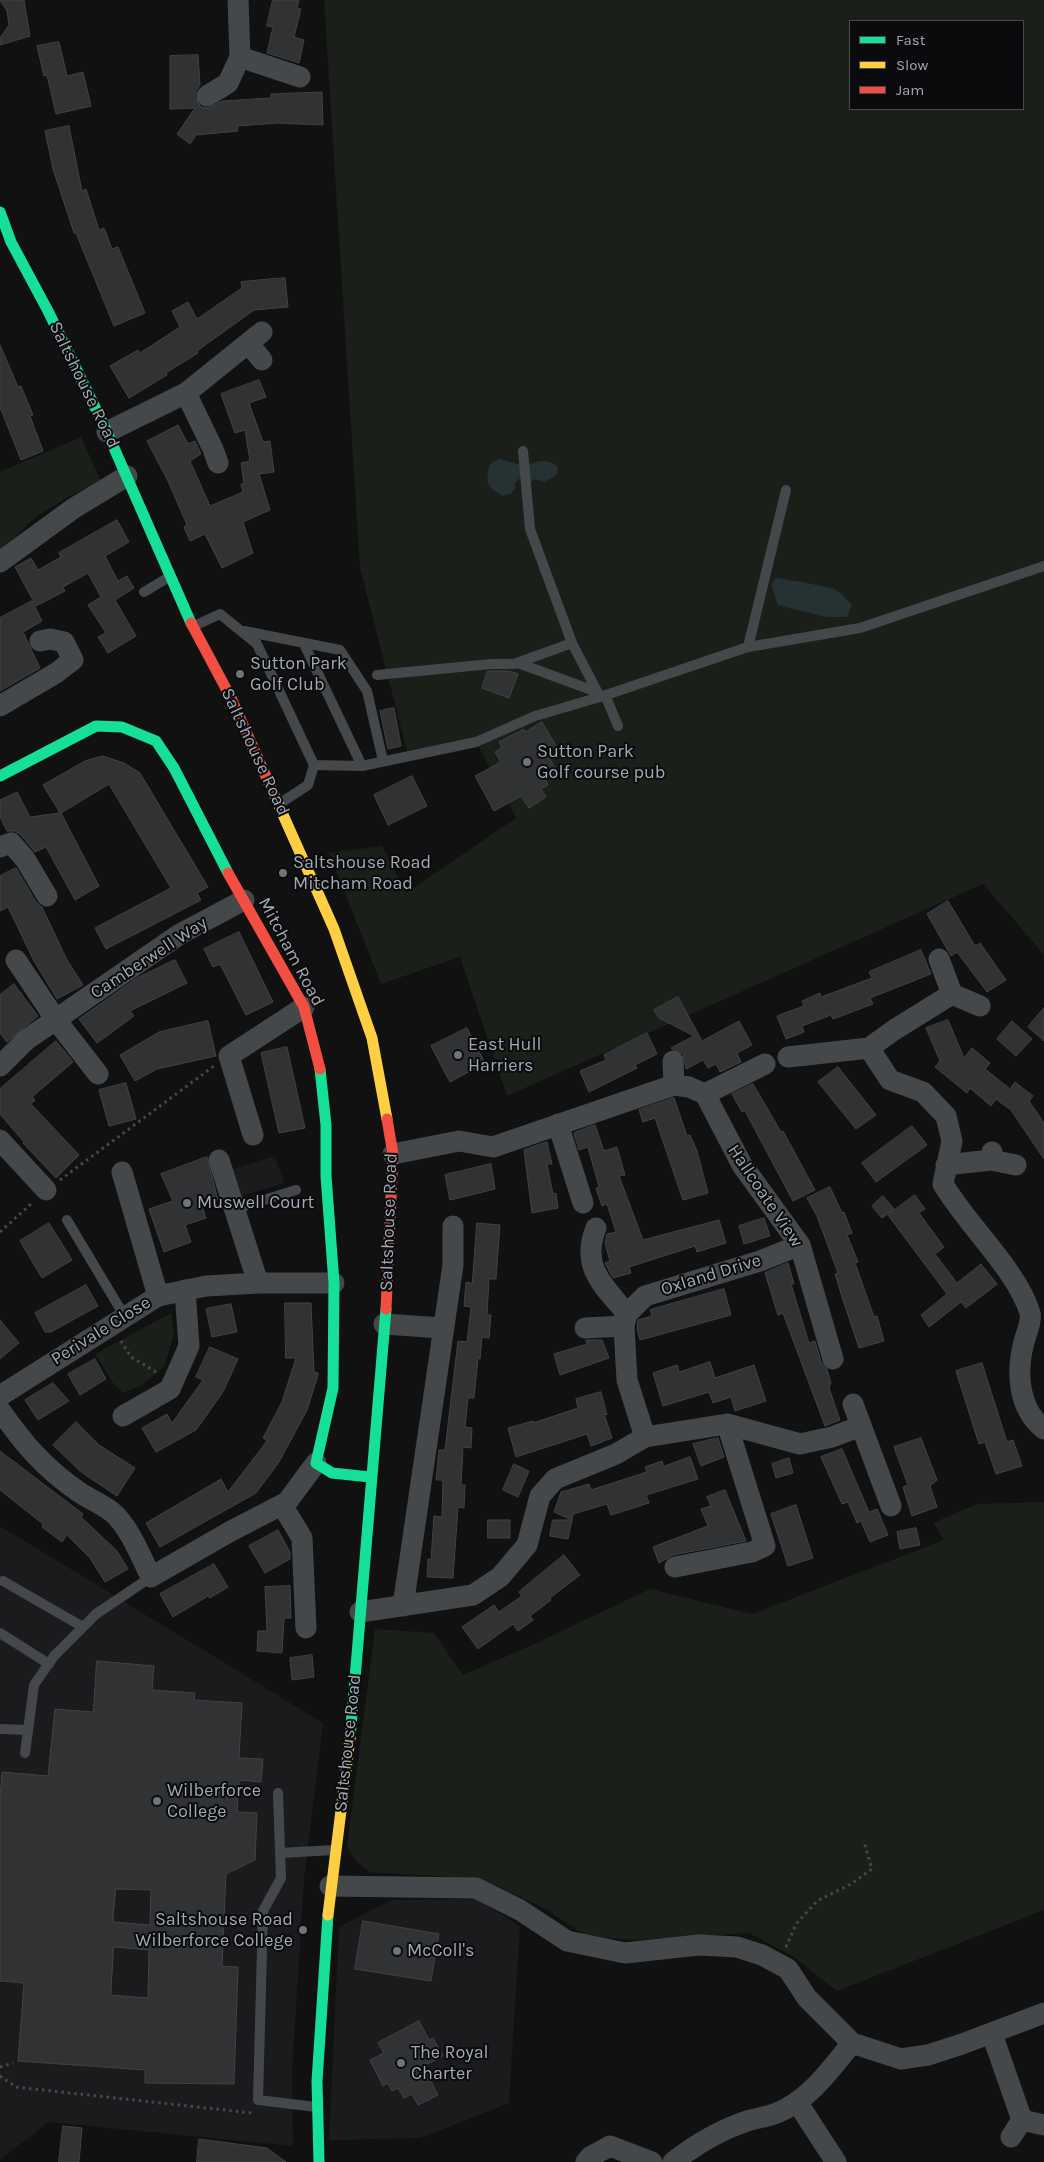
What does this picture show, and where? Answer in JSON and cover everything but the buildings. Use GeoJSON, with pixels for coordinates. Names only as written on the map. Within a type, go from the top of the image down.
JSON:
{"type":"FeatureCollection","features":[{"type":"Feature","properties":{"kind":"main road","name":"Saltshouse Road"},"geometry":{"type":"LineString","coordinates":[[0,212],[6,245],[48,311],[107,432],[170,577],[193,627],[231,698],[334,929],[372,1038],[394,1154],[389,1273],[370,1477],[351,1731],[330,1886],[316,2081],[319,2162]]}},
{"type":"Feature","properties":{"kind":"main road","name":"Mitcham Road"},"geometry":{"type":"LineString","coordinates":[[0,776],[96,726],[122,727],[156,741],[174,768],[220,859],[304,1007],[321,1073],[326,1125],[326,1176],[334,1283],[333,1388],[316,1463]]}},
{"type":"Feature","properties":{"kind":"main road"},"geometry":{"type":"LineString","coordinates":[[316,1463],[332,1473],[370,1477]]}},
{"type":"Feature","properties":{"kind":"street"},"geometry":{"type":"LineString","coordinates":[[207,96],[228,83],[240,57],[238,0]]}},
{"type":"Feature","properties":{"kind":"street"},"geometry":{"type":"LineString","coordinates":[[240,57],[300,77]]}},
{"type":"Feature","properties":{"kind":"street"},"geometry":{"type":"LineString","coordinates":[[107,432],[186,393],[255,338],[262,360]]}},
{"type":"Feature","properties":{"kind":"street"},"geometry":{"type":"LineString","coordinates":[[186,393],[219,452]]}},
{"type":"Feature","properties":{"kind":"street"},"geometry":{"type":"LineString","coordinates":[[0,562],[74,508],[127,476]]}},
{"type":"Feature","properties":{"kind":"street"},"geometry":{"type":"LineString","coordinates":[[0,706],[56,673],[73,660],[64,642],[50,639],[40,641]]}},
{"type":"Feature","properties":{"kind":"street"},"geometry":{"type":"LineString","coordinates":[[6,845],[25,859],[47,896]]}},
{"type":"Feature","properties":{"kind":"street","name":"Camberwell Way"},"geometry":{"type":"LineString","coordinates":[[0,1066],[26,1040],[180,934],[244,900]]}},
{"type":"Feature","properties":{"kind":"street"},"geometry":{"type":"LineString","coordinates":[[939,960],[952,994],[987,1008]]}},
{"type":"Feature","properties":{"kind":"street"},"geometry":{"type":"LineString","coordinates":[[24,964],[56,1020],[98,1074]]}},
{"type":"Feature","properties":{"kind":"street"},"geometry":{"type":"LineString","coordinates":[[788,1056],[869,1048],[952,994]]}},
{"type":"Feature","properties":{"kind":"street"},"geometry":{"type":"LineString","coordinates":[[253,1135],[229,1056],[304,1007]]}},
{"type":"Feature","properties":{"kind":"street"},"geometry":{"type":"LineString","coordinates":[[869,1048],[890,1080],[923,1092],[946,1116],[952,1141],[943,1184],[955,1204],[1016,1284],[1037,1315],[1019,1373],[1024,1406],[1035,1423],[1044,1429]]}},
{"type":"Feature","properties":{"kind":"street"},"geometry":{"type":"LineString","coordinates":[[673,1061],[674,1085]]}},
{"type":"Feature","properties":{"kind":"street"},"geometry":{"type":"LineString","coordinates":[[394,1154],[458,1141],[493,1147],[674,1085],[689,1087],[705,1094],[765,1064]]}},
{"type":"Feature","properties":{"kind":"street","name":"Hallcoate View"},"geometry":{"type":"LineString","coordinates":[[705,1094],[742,1165],[800,1245],[833,1358]]}},
{"type":"Feature","properties":{"kind":"street"},"geometry":{"type":"LineString","coordinates":[[558,1124],[582,1204]]}},
{"type":"Feature","properties":{"kind":"street"},"geometry":{"type":"LineString","coordinates":[[0,1140],[46,1190]]}},
{"type":"Feature","properties":{"kind":"street"},"geometry":{"type":"LineString","coordinates":[[946,1165],[991,1156],[1016,1165]]}},
{"type":"Feature","properties":{"kind":"street"},"geometry":{"type":"LineString","coordinates":[[219,1160],[258,1283]]}},
{"type":"Feature","properties":{"kind":"street"},"geometry":{"type":"LineString","coordinates":[[122,1172],[158,1296]]}},
{"type":"Feature","properties":{"kind":"street"},"geometry":{"type":"LineString","coordinates":[[403,1606],[442,1328],[453,1265],[453,1226]]}},
{"type":"Feature","properties":{"kind":"street"},"geometry":{"type":"LineString","coordinates":[[596,1228],[589,1245],[595,1275],[626,1320],[627,1380],[645,1437]]}},
{"type":"Feature","properties":{"kind":"street","name":"Oxland Drive"},"geometry":{"type":"LineString","coordinates":[[626,1320],[645,1296],[760,1261],[800,1245]]}},
{"type":"Feature","properties":{"kind":"street","name":"Perivale Close"},"geometry":{"type":"LineString","coordinates":[[0,1396],[158,1296],[206,1286],[258,1283],[334,1283]]}},
{"type":"Feature","properties":{"kind":"street"},"geometry":{"type":"LineString","coordinates":[[123,1416],[170,1389],[189,1346],[185,1290]]}},
{"type":"Feature","properties":{"kind":"street"},"geometry":{"type":"LineString","coordinates":[[585,1328],[626,1320]]}},
{"type":"Feature","properties":{"kind":"street"},"geometry":{"type":"LineString","coordinates":[[384,1324],[442,1328]]}},
{"type":"Feature","properties":{"kind":"street"},"geometry":{"type":"LineString","coordinates":[[853,1404],[891,1506]]}},
{"type":"Feature","properties":{"kind":"street"},"geometry":{"type":"LineString","coordinates":[[0,1410],[27,1448],[50,1470],[79,1492],[112,1513],[132,1540],[151,1577],[231,1531],[287,1502],[316,1463]]}},
{"type":"Feature","properties":{"kind":"street"},"geometry":{"type":"LineString","coordinates":[[675,1567],[752,1552],[765,1546],[728,1424]]}},
{"type":"Feature","properties":{"kind":"street"},"geometry":{"type":"LineString","coordinates":[[360,1612],[473,1595],[500,1577],[527,1545],[540,1496],[555,1479],[616,1454],[645,1437],[728,1424],[800,1444],[832,1437],[861,1426]]}},
{"type":"Feature","properties":{"kind":"street"},"geometry":{"type":"LineString","coordinates":[[282,1505],[302,1538],[306,1628]]}},
{"type":"Feature","properties":{"kind":"street"},"geometry":{"type":"LineString","coordinates":[[330,1886],[476,1888],[520,1910],[567,1941],[625,1953],[699,1945],[737,1947],[762,1955],[788,1969],[807,1998],[852,2043],[901,2058],[928,2055],[992,2034],[1020,2021],[1044,2013]]}},
{"type":"Feature","properties":{"kind":"street"},"geometry":{"type":"LineString","coordinates":[[992,2034],[1016,2129],[1044,2124]]}},
{"type":"Feature","properties":{"kind":"street"},"geometry":{"type":"LineString","coordinates":[[673,2162],[698,2143],[745,2122],[776,2114],[797,2102],[817,2086],[852,2043]]}},
{"type":"Feature","properties":{"kind":"street"},"geometry":{"type":"LineString","coordinates":[[797,2102],[836,2162]]}},
{"type":"Feature","properties":{"kind":"street"},"geometry":{"type":"LineString","coordinates":[[586,2162],[590,2157],[610,2146],[652,2162]]}},
{"type":"Feature","properties":{"kind":"lane"},"geometry":{"type":"LineString","coordinates":[[523,451],[530,529],[572,643],[618,726]]}},
{"type":"Feature","properties":{"kind":"lane"},"geometry":{"type":"LineString","coordinates":[[748,647],[786,490]]}},
{"type":"Feature","properties":{"kind":"lane"},"geometry":{"type":"LineString","coordinates":[[314,765],[362,766],[476,742],[535,716],[748,647],[860,628],[1044,566]]}},
{"type":"Feature","properties":{"kind":"lane"},"geometry":{"type":"LineString","coordinates":[[144,592],[170,577]]}},
{"type":"Feature","properties":{"kind":"lane"},"geometry":{"type":"LineString","coordinates":[[193,627],[220,614],[257,644],[314,765],[308,785],[279,804]]}},
{"type":"Feature","properties":{"kind":"lane"},"geometry":{"type":"LineString","coordinates":[[240,631],[340,650],[367,691],[383,762]]}},
{"type":"Feature","properties":{"kind":"lane"},"geometry":{"type":"LineString","coordinates":[[376,675],[518,663],[572,643]]}},
{"type":"Feature","properties":{"kind":"lane"},"geometry":{"type":"LineString","coordinates":[[304,644],[362,766]]}},
{"type":"Feature","properties":{"kind":"lane"},"geometry":{"type":"LineString","coordinates":[[518,663],[601,695]]}},
{"type":"Feature","properties":{"kind":"lane"},"geometry":{"type":"LineString","coordinates":[[234,1209],[296,1190]]}},
{"type":"Feature","properties":{"kind":"lane"},"geometry":{"type":"LineString","coordinates":[[67,1220],[119,1321]]}},
{"type":"Feature","properties":{"kind":"lane"},"geometry":{"type":"LineString","coordinates":[[25,1753],[34,1685],[49,1664],[96,1614],[151,1577]]}},
{"type":"Feature","properties":{"kind":"lane"},"geometry":{"type":"LineString","coordinates":[[3,1581],[83,1627]]}},
{"type":"Feature","properties":{"kind":"lane"},"geometry":{"type":"LineString","coordinates":[[0,1633],[49,1664]]}},
{"type":"Feature","properties":{"kind":"lane"},"geometry":{"type":"LineString","coordinates":[[0,1729],[28,1730]]}},
{"type":"Feature","properties":{"kind":"lane"},"geometry":{"type":"LineString","coordinates":[[278,1793],[281,1878],[263,1911],[258,2100],[317,2107]]}},
{"type":"Feature","properties":{"kind":"lane"},"geometry":{"type":"LineString","coordinates":[[280,1853],[335,1850]]}},
{"type":"Feature","properties":{"kind":"path"},"geometry":{"type":"LineString","coordinates":[[0,1232],[46,1190],[183,1087],[229,1056]]}},
{"type":"Feature","properties":{"kind":"path"},"geometry":{"type":"LineString","coordinates":[[119,1321],[131,1357],[155,1372],[175,1378]]}},
{"type":"Feature","properties":{"kind":"path"},"geometry":{"type":"LineString","coordinates":[[779,1964],[796,1924],[817,1901],[851,1884],[872,1870],[864,1842]]}},
{"type":"Feature","properties":{"kind":"path"},"geometry":{"type":"LineString","coordinates":[[0,2067],[13,2063]]}},
{"type":"Feature","properties":{"kind":"path"},"geometry":{"type":"LineString","coordinates":[[0,2076],[16,2087],[261,2114],[258,2100]]}},
{"type":"Feature","properties":{"kind":"shaded area"},"geometry":{"type":"Polygon","coordinates":[[[324,0],[1044,0],[1044,955],[983,884],[507,1096],[460,957],[381,984],[329,853],[382,846],[406,893],[516,818],[476,742],[407,751],[360,568],[324,0]]]}},
{"type":"Feature","properties":{"kind":"shaded area"},"geometry":{"type":"Polygon","coordinates":[[[81,437],[101,481],[66,498],[36,517],[0,551],[0,472],[81,437]]]}},
{"type":"Feature","properties":{"kind":"shaded area"},"geometry":{"type":"Polygon","coordinates":[[[499,459],[516,464],[547,461],[558,467],[557,475],[544,482],[534,479],[530,483],[527,477],[520,478],[515,483],[515,489],[510,494],[503,496],[490,486],[487,480],[490,464],[499,459]]]}},
{"type":"Feature","properties":{"kind":"shaded area"},"geometry":{"type":"Polygon","coordinates":[[[776,578],[836,590],[852,605],[847,617],[827,617],[778,605],[771,584],[776,578]]]}},
{"type":"Feature","properties":{"kind":"shaded area"},"geometry":{"type":"Polygon","coordinates":[[[275,1156],[284,1183],[236,1198],[227,1171],[275,1156]]]}},
{"type":"Feature","properties":{"kind":"shaded area"},"geometry":{"type":"Polygon","coordinates":[[[171,1313],[174,1335],[164,1367],[140,1386],[123,1393],[113,1383],[95,1354],[171,1313]]]}},
{"type":"Feature","properties":{"kind":"shaded area"},"geometry":{"type":"Polygon","coordinates":[[[1044,1502],[1044,1910],[837,1991],[794,1957],[749,1933],[637,1940],[586,1936],[547,1910],[483,1879],[370,1872],[355,1860],[347,1846],[375,1629],[434,1633],[463,1675],[528,1647],[650,1589],[752,1614],[944,1540],[933,1523],[977,1504],[1044,1502]]]}},
{"type":"Feature","properties":{"kind":"shaded area","name":"Wilberforce College"},"geometry":{"type":"Polygon","coordinates":[[[0,1526],[323,1723],[304,1880],[292,2072],[293,2146],[48,2122],[0,2160],[0,1526]]]}},
{"type":"Feature","properties":{"kind":"shaded area"},"geometry":{"type":"Polygon","coordinates":[[[476,1899],[520,1926],[509,2103],[420,2138],[329,2140],[339,1927],[392,1900],[476,1899]]]}},
{"type":"Feature","properties":{"kind":"traffic: fast"},"geometry":{"type":"LineString","coordinates":[[0,212],[11,242],[48,311],[107,432],[191,623]]}},
{"type":"Feature","properties":{"kind":"traffic: fast"},"geometry":{"type":"LineString","coordinates":[[0,776],[96,726],[122,727],[156,741],[174,768],[228,873]]}},
{"type":"Feature","properties":{"kind":"traffic: fast"},"geometry":{"type":"LineString","coordinates":[[320,1069],[326,1125],[326,1176],[334,1283],[333,1388],[316,1463],[332,1473],[370,1477]]}},
{"type":"Feature","properties":{"kind":"traffic: fast"},"geometry":{"type":"LineString","coordinates":[[350,1738],[386,1309]]}},
{"type":"Feature","properties":{"kind":"traffic: fast"},"geometry":{"type":"LineString","coordinates":[[319,2162],[317,2081],[328,1915]]}},
{"type":"Feature","properties":{"kind":"traffic: slow"},"geometry":{"type":"LineString","coordinates":[[276,799],[334,929],[372,1038],[387,1119]]}},
{"type":"Feature","properties":{"kind":"traffic: slow"},"geometry":{"type":"LineString","coordinates":[[328,1915],[350,1738]]}},
{"type":"Feature","properties":{"kind":"traffic: jam"},"geometry":{"type":"LineString","coordinates":[[191,623],[231,698],[276,799]]}},
{"type":"Feature","properties":{"kind":"traffic: jam"},"geometry":{"type":"LineString","coordinates":[[228,873],[304,1007],[320,1069]]}},
{"type":"Feature","properties":{"kind":"traffic: jam"},"geometry":{"type":"LineString","coordinates":[[386,1309],[393,1154],[387,1119]]}},
{"type":"Feature","properties":{"kind":"place","name":"Sutton Park Golf Club"},"geometry":{"type":"Point","coordinates":[240,674]}},
{"type":"Feature","properties":{"kind":"place","name":"Sutton Park Golf course pub"},"geometry":{"type":"Point","coordinates":[527,762]}},
{"type":"Feature","properties":{"kind":"place","name":"Saltshouse Road Mitcham Road"},"geometry":{"type":"Point","coordinates":[283,873]}},
{"type":"Feature","properties":{"kind":"place","name":"East Hull Harriers"},"geometry":{"type":"Point","coordinates":[458,1055]}},
{"type":"Feature","properties":{"kind":"place","name":"Muswell Court"},"geometry":{"type":"Point","coordinates":[187,1203]}},
{"type":"Feature","properties":{"kind":"place","name":"Wilberforce College"},"geometry":{"type":"Point","coordinates":[157,1801]}},
{"type":"Feature","properties":{"kind":"place","name":"Saltshouse Road Wilberforce College"},"geometry":{"type":"Point","coordinates":[303,1930]}},
{"type":"Feature","properties":{"kind":"place","name":"McColl's"},"geometry":{"type":"Point","coordinates":[397,1951]}},
{"type":"Feature","properties":{"kind":"place","name":"The Royal Charter"},"geometry":{"type":"Point","coordinates":[401,2063]}}]}
